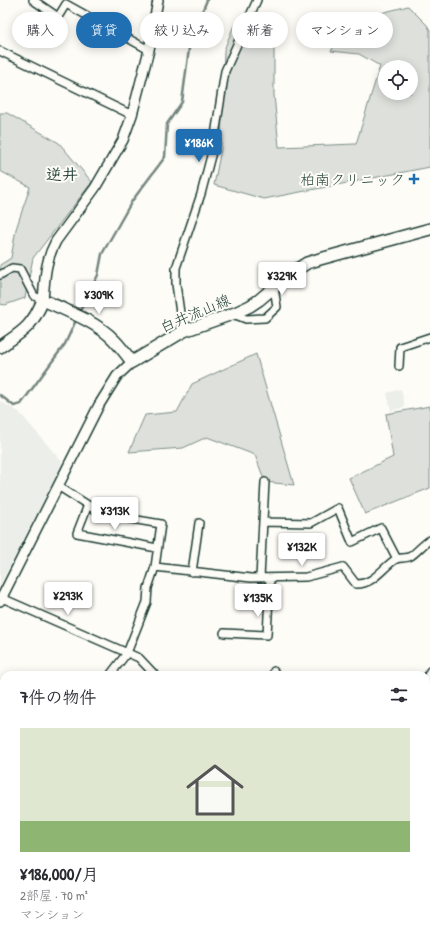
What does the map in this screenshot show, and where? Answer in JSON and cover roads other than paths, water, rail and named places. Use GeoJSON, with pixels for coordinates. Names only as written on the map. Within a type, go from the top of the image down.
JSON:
{"type":"FeatureCollection","features":[{"type":"Feature","properties":{"kind":"main road","name":"白井流山線"},"geometry":{"type":"LineString","coordinates":[[132,362],[184,331],[233,314],[259,300],[298,268],[320,258],[430,229]]}},
{"type":"Feature","properties":{"kind":"main road"},"geometry":{"type":"LineString","coordinates":[[0,347],[24,330],[32,322],[43,300],[74,314],[99,328],[113,339],[132,362]]}},
{"type":"Feature","properties":{"kind":"street"},"geometry":{"type":"LineString","coordinates":[[33,0],[58,17],[66,4],[149,50]]}},
{"type":"Feature","properties":{"kind":"street"},"geometry":{"type":"LineString","coordinates":[[0,275],[12,268],[20,270],[34,296],[43,300],[45,273],[51,251],[56,241],[95,188],[113,160],[123,140],[132,115],[149,50],[158,0]]}},
{"type":"Feature","properties":{"kind":"street"},"geometry":{"type":"LineString","coordinates":[[184,331],[176,284],[176,268],[201,194],[213,148],[225,71],[257,0]]}},
{"type":"Feature","properties":{"kind":"street"},"geometry":{"type":"LineString","coordinates":[[0,51],[132,115]]}},
{"type":"Feature","properties":{"kind":"street"},"geometry":{"type":"LineString","coordinates":[[233,314],[246,319],[265,318],[277,307],[274,287]]}},
{"type":"Feature","properties":{"kind":"street"},"geometry":{"type":"LineString","coordinates":[[399,366],[400,348],[430,337]]}},
{"type":"Feature","properties":{"kind":"street"},"geometry":{"type":"LineString","coordinates":[[132,362],[117,376],[108,388],[1,599],[139,658],[151,671]]}},
{"type":"Feature","properties":{"kind":"street"},"geometry":{"type":"LineString","coordinates":[[260,578],[265,482]]}},
{"type":"Feature","properties":{"kind":"street"},"geometry":{"type":"LineString","coordinates":[[58,486],[102,514],[161,524],[155,567],[148,588],[147,602],[127,653],[113,671]]}},
{"type":"Feature","properties":{"kind":"street"},"geometry":{"type":"LineString","coordinates":[[88,505],[77,533],[157,548]]}},
{"type":"Feature","properties":{"kind":"street"},"geometry":{"type":"LineString","coordinates":[[263,522],[311,523],[338,508],[352,542],[381,528],[396,559]]}},
{"type":"Feature","properties":{"kind":"street"},"geometry":{"type":"LineString","coordinates":[[192,572],[199,523]]}},
{"type":"Feature","properties":{"kind":"street"},"geometry":{"type":"LineString","coordinates":[[155,567],[251,578],[306,577],[343,567],[356,584],[362,584],[372,579],[396,559],[410,557],[423,544],[430,540]]}},
{"type":"Feature","properties":{"kind":"street"},"geometry":{"type":"LineString","coordinates":[[224,633],[266,635],[270,578]]}},
{"type":"Feature","properties":{"kind":"waterway"},"geometry":{"type":"LineString","coordinates":[[79,313],[98,275],[102,254],[132,201],[165,157],[167,124],[182,102],[190,41],[207,0]]}},
{"type":"Feature","properties":{"kind":"waterway"},"geometry":{"type":"LineString","coordinates":[[0,395],[14,406],[21,404],[65,344],[77,318]]}},
{"type":"Feature","properties":{"kind":"place","name":"柏南クリニック"},"geometry":{"type":"Point","coordinates":[414,179]}},
{"type":"Feature","properties":{"kind":"district","name":"逆井"},"geometry":{"type":"Point","coordinates":[62,174]}}]}
